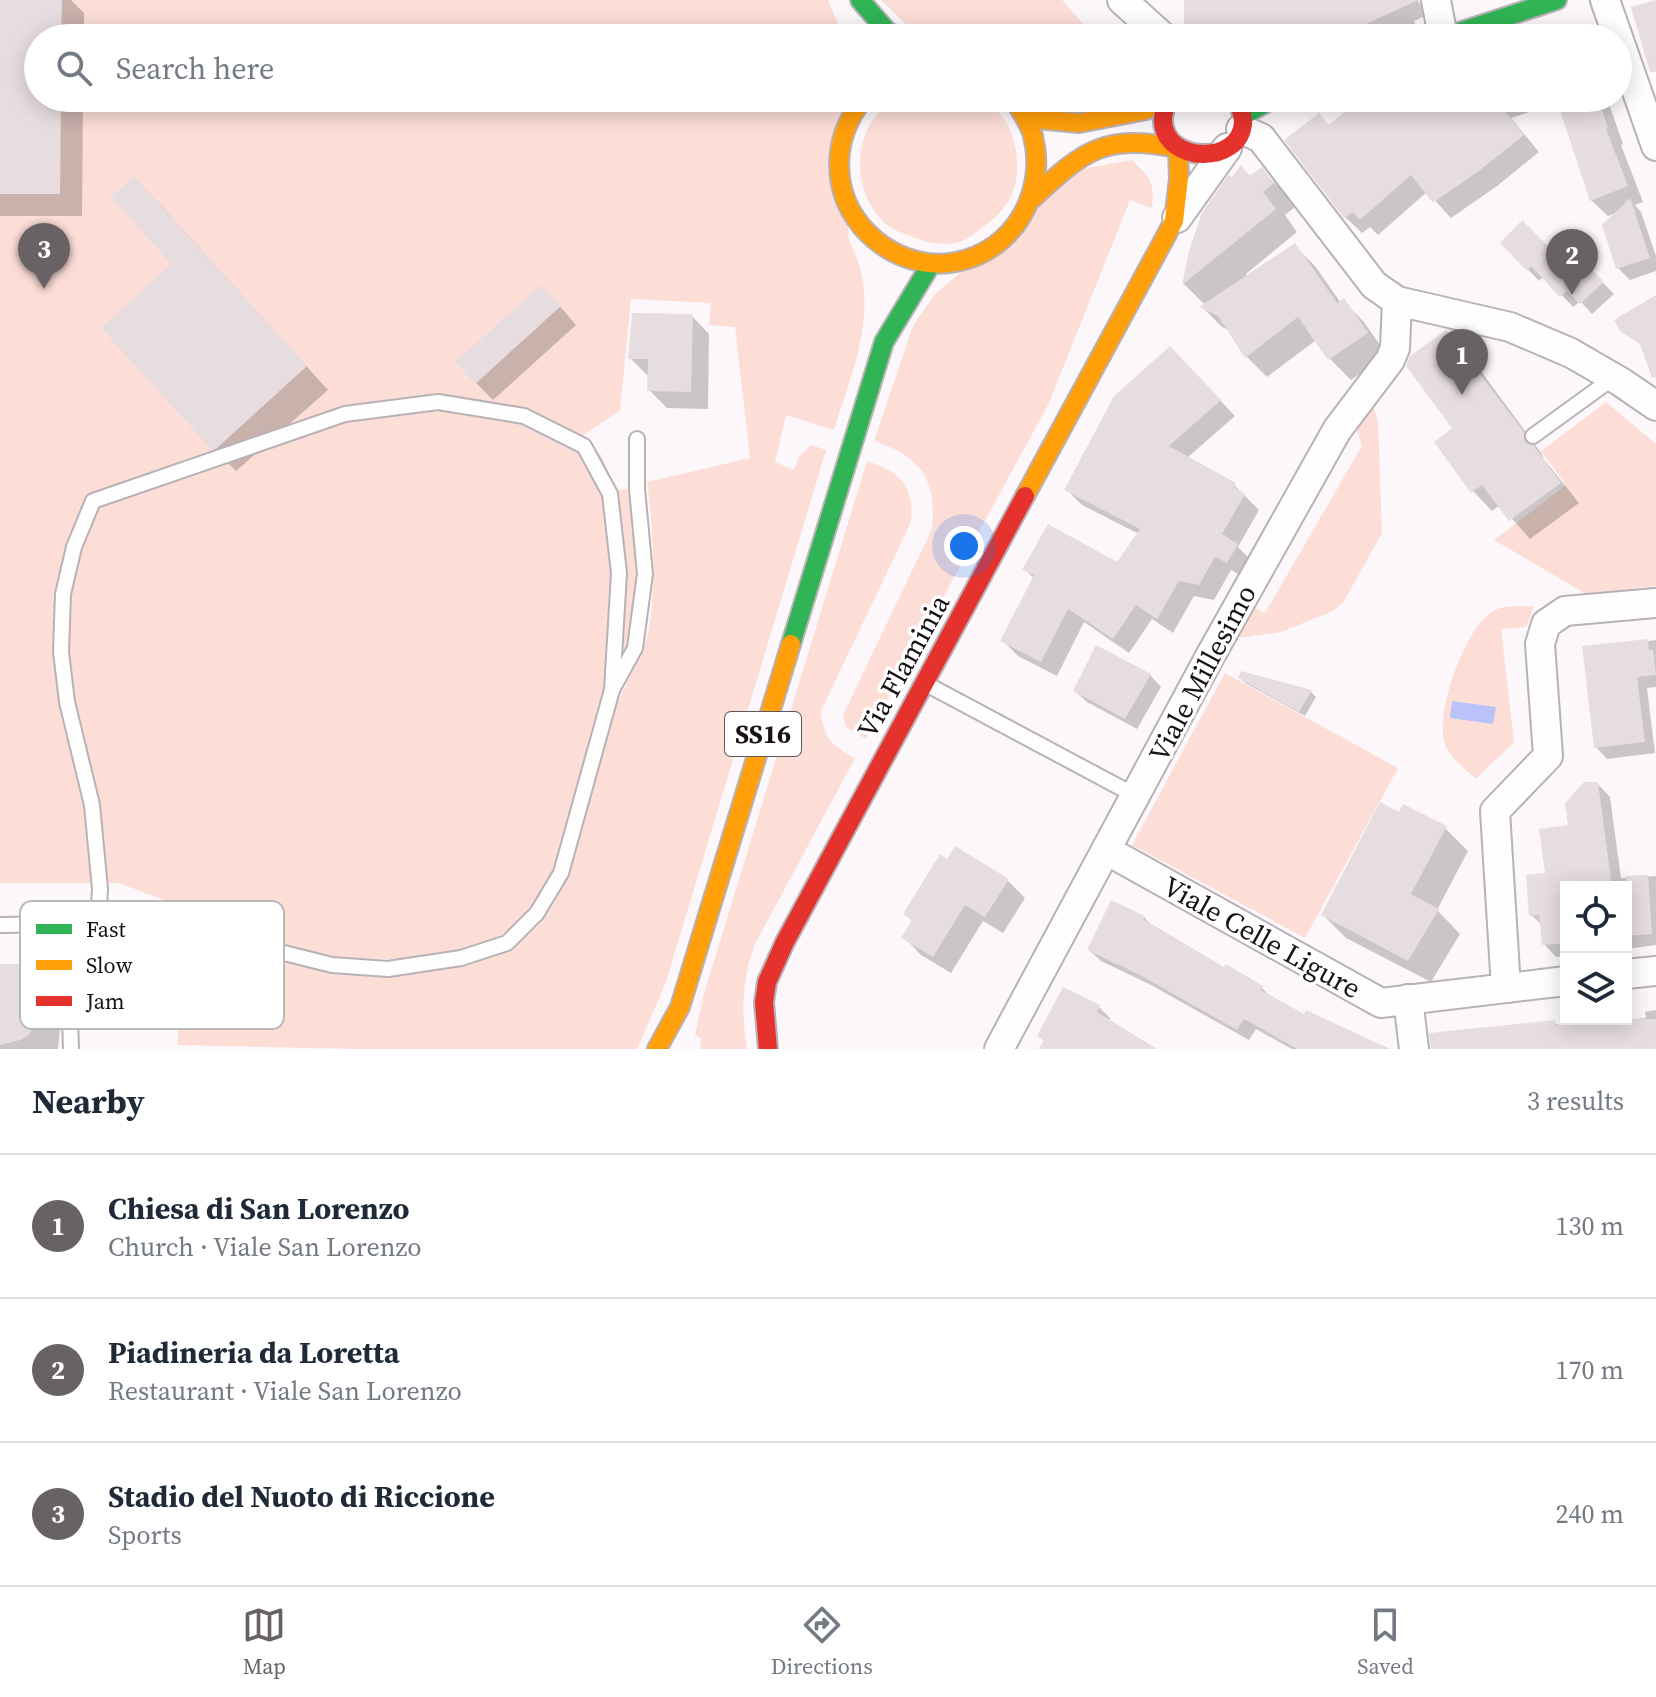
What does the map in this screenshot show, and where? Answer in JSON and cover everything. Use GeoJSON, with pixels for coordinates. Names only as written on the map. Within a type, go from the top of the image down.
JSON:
{"type":"FeatureCollection","features":[{"type":"Feature","properties":{"kind":"main road"},"geometry":{"type":"LineString","coordinates":[[851,0],[855,24]]}},
{"type":"Feature","properties":{"kind":"main road"},"geometry":{"type":"LineString","coordinates":[[860,0],[881,24]]}},
{"type":"Feature","properties":{"kind":"main road"},"geometry":{"type":"LineString","coordinates":[[1484,24],[1557,0]]}},
{"type":"Feature","properties":{"kind":"main road"},"geometry":{"type":"LineString","coordinates":[[853,112],[838,158],[839,177],[852,214],[877,243],[912,261],[931,264],[964,261],[993,248],[1010,235],[1024,218],[1033,198],[1039,157],[1023,112]]}},
{"type":"Feature","properties":{"kind":"main road"},"geometry":{"type":"LineString","coordinates":[[1027,118],[1079,123],[1135,112]]}},
{"type":"Feature","properties":{"kind":"main road"},"geometry":{"type":"LineString","coordinates":[[1165,112],[1164,128],[1178,148]]}},
{"type":"Feature","properties":{"kind":"main road"},"geometry":{"type":"LineString","coordinates":[[1033,198],[1069,163],[1088,151],[1125,140],[1145,140],[1202,157],[1216,155],[1237,123]]}},
{"type":"Feature","properties":{"kind":"main road","name":"Via Flaminia"},"geometry":{"type":"LineString","coordinates":[[769,1046],[764,1002],[767,982],[785,942],[1174,221],[1179,178],[1178,148]]}},
{"type":"Feature","properties":{"kind":"main road"},"geometry":{"type":"LineString","coordinates":[[877,243],[879,271]]}},
{"type":"Feature","properties":{"kind":"main road","name":"SS16"},"geometry":{"type":"LineString","coordinates":[[676,1049],[680,1007],[884,342],[931,264]]}},
{"type":"Feature","properties":{"kind":"main road","name":"SS16"},"geometry":{"type":"LineString","coordinates":[[882,314],[884,342]]}},
{"type":"Feature","properties":{"kind":"main road","name":"SS16"},"geometry":{"type":"LineString","coordinates":[[657,1049],[680,1007]]}},
{"type":"Feature","properties":{"kind":"street"},"geometry":{"type":"LineString","coordinates":[[1122,0],[1147,24]]}},
{"type":"Feature","properties":{"kind":"street"},"geometry":{"type":"LineString","coordinates":[[1436,0],[1440,24]]}},
{"type":"Feature","properties":{"kind":"street"},"geometry":{"type":"LineString","coordinates":[[1605,0],[1613,24]]}},
{"type":"Feature","properties":{"kind":"street"},"geometry":{"type":"LineString","coordinates":[[1632,77],[1656,146]]}},
{"type":"Feature","properties":{"kind":"street"},"geometry":{"type":"LineString","coordinates":[[1174,221],[1237,123],[1261,138],[1374,285],[1397,301],[1510,327],[1571,353],[1656,406]]}},
{"type":"Feature","properties":{"kind":"street","name":"Viale Millesimo"},"geometry":{"type":"LineString","coordinates":[[999,1049],[1209,658],[1337,430],[1390,360],[1395,348],[1397,301]]}},
{"type":"Feature","properties":{"kind":"street"},"geometry":{"type":"LineString","coordinates":[[1506,988],[1495,811],[1548,756],[1540,644],[1546,624],[1565,611],[1656,603]]}},
{"type":"Feature","properties":{"kind":"street","name":"Viale Celle Ligure"},"geometry":{"type":"LineString","coordinates":[[1106,850],[1381,1003],[1560,982]]}},
{"type":"Feature","properties":{"kind":"street"},"geometry":{"type":"LineString","coordinates":[[1632,973],[1656,971]]}},
{"type":"Feature","properties":{"kind":"street"},"geometry":{"type":"LineString","coordinates":[[1408,999],[1414,1049]]}},
{"type":"Feature","properties":{"kind":"lane"},"geometry":{"type":"LineString","coordinates":[[1533,436],[1613,378]]}},
{"type":"Feature","properties":{"kind":"lane"},"geometry":{"type":"LineString","coordinates":[[99,901],[92,805],[67,702],[61,652],[63,594],[74,547],[93,501],[345,414],[438,402],[524,416],[584,446],[610,494],[619,573],[612,690],[561,873],[537,913],[507,943],[461,958],[388,969],[332,965],[284,952]]}},
{"type":"Feature","properties":{"kind":"lane"},"geometry":{"type":"LineString","coordinates":[[612,690],[635,648],[645,574],[637,489],[637,439]]}},
{"type":"Feature","properties":{"kind":"lane"},"geometry":{"type":"LineString","coordinates":[[927,683],[1136,796]]}},
{"type":"Feature","properties":{"kind":"lane"},"geometry":{"type":"LineString","coordinates":[[0,925],[20,925]]}},
{"type":"Feature","properties":{"kind":"lane"},"geometry":{"type":"LineString","coordinates":[[70,1029],[71,1049]]}},
{"type":"Feature","properties":{"kind":"shaded area"},"geometry":{"type":"Polygon","coordinates":[[[0,0],[828,0],[838,24],[24,24],[24,112],[842,112],[849,241],[859,264],[864,288],[864,312],[856,359],[834,430],[786,415],[775,462],[794,470],[799,457],[811,445],[826,450],[666,982],[637,1049],[359,1049],[178,1045],[178,1029],[284,1029],[284,960],[340,973],[373,975],[442,969],[476,961],[506,948],[532,930],[552,907],[569,871],[610,721],[648,634],[653,558],[647,482],[750,458],[735,327],[709,325],[711,303],[631,299],[620,411],[583,435],[601,455],[617,491],[631,488],[640,569],[628,651],[604,698],[592,732],[559,856],[550,878],[521,920],[498,938],[457,950],[411,958],[362,960],[311,953],[284,945],[284,901],[166,901],[119,883],[0,883],[0,0]]]}},
{"type":"Feature","properties":{"kind":"shaded area"},"geometry":{"type":"Polygon","coordinates":[[[881,0],[1062,0],[1083,24],[906,24],[881,0]]]}},
{"type":"Feature","properties":{"kind":"shaded area"},"geometry":{"type":"Polygon","coordinates":[[[879,112],[998,112],[1010,130],[1016,151],[1016,181],[1011,197],[996,216],[963,241],[933,243],[897,231],[875,211],[861,178],[860,160],[869,126],[879,112]]]}},
{"type":"Feature","properties":{"kind":"shaded area"},"geometry":{"type":"Polygon","coordinates":[[[1132,160],[1150,181],[1152,208],[1130,200],[1048,405],[866,739],[846,727],[843,715],[932,529],[932,497],[922,472],[904,454],[874,441],[913,326],[934,295],[1082,169],[1132,160]]]}},
{"type":"Feature","properties":{"kind":"shaded area"},"geometry":{"type":"Polygon","coordinates":[[[1606,402],[1656,444],[1656,586],[1586,594],[1494,540],[1566,485],[1541,451],[1606,402]]]}},
{"type":"Feature","properties":{"kind":"shaded area"},"geometry":{"type":"Polygon","coordinates":[[[1363,407],[1374,407],[1378,422],[1382,533],[1344,601],[1333,611],[1281,632],[1241,638],[1236,628],[1249,605],[1265,613],[1362,446],[1354,421],[1363,407]]]}},
{"type":"Feature","properties":{"kind":"shaded area"},"geometry":{"type":"Polygon","coordinates":[[[867,461],[888,470],[903,482],[912,509],[911,522],[821,711],[830,740],[855,758],[755,944],[744,995],[747,1049],[700,1049],[701,1038],[695,1035],[703,997],[867,461]]]}},
{"type":"Feature","properties":{"kind":"shaded area"},"geometry":{"type":"Polygon","coordinates":[[[1534,606],[1526,627],[1501,629],[1514,742],[1476,779],[1446,747],[1443,734],[1448,694],[1455,672],[1474,632],[1485,617],[1501,608],[1534,606]]]}},
{"type":"Feature","properties":{"kind":"shaded area"},"geometry":{"type":"Polygon","coordinates":[[[1225,673],[1398,768],[1305,938],[1132,845],[1225,673]]]}},
{"type":"Feature","properties":{"kind":"water"},"geometry":{"type":"Polygon","coordinates":[[[1452,701],[1496,707],[1493,724],[1450,718],[1452,701]]]}},
{"type":"Feature","properties":{"kind":"building"},"geometry":{"type":"Polygon","coordinates":[[[0,0],[62,0],[61,24],[24,24],[24,112],[61,112],[60,194],[0,194],[0,0]]]}},
{"type":"Feature","properties":{"kind":"building"},"geometry":{"type":"Polygon","coordinates":[[[1184,0],[1418,0],[1366,24],[1184,24],[1184,0]]]}},
{"type":"Feature","properties":{"kind":"building"},"geometry":{"type":"Polygon","coordinates":[[[1656,0],[1656,72],[1650,72],[1631,7],[1656,0]]]}},
{"type":"Feature","properties":{"kind":"building"},"geometry":{"type":"Polygon","coordinates":[[[1344,112],[1505,112],[1524,135],[1433,203],[1411,175],[1360,220],[1353,212],[1344,218],[1284,140],[1319,113],[1328,125],[1344,112]]]}},
{"type":"Feature","properties":{"kind":"building"},"geometry":{"type":"Polygon","coordinates":[[[1561,112],[1603,112],[1628,186],[1590,201],[1561,112]]]}},
{"type":"Feature","properties":{"kind":"building"},"geometry":{"type":"Polygon","coordinates":[[[1241,165],[1249,176],[1262,167],[1274,183],[1263,192],[1276,209],[1182,285],[1202,213],[1228,175],[1232,177],[1241,165]]]}},
{"type":"Feature","properties":{"kind":"building"},"geometry":{"type":"Polygon","coordinates":[[[134,176],[307,366],[212,450],[101,328],[171,264],[111,197],[134,176]]]}},
{"type":"Feature","properties":{"kind":"building"},"geometry":{"type":"Polygon","coordinates":[[[1630,198],[1650,258],[1616,269],[1602,225],[1630,198]]]}},
{"type":"Feature","properties":{"kind":"building"},"geometry":{"type":"Polygon","coordinates":[[[1522,220],[1563,261],[1574,251],[1604,282],[1580,304],[1567,291],[1560,297],[1531,266],[1527,271],[1500,243],[1522,220]]]}},
{"type":"Feature","properties":{"kind":"building"},"geometry":{"type":"Polygon","coordinates":[[[1295,243],[1337,303],[1344,298],[1368,333],[1328,360],[1298,317],[1245,358],[1218,316],[1199,307],[1295,243]]]}},
{"type":"Feature","properties":{"kind":"building"},"geometry":{"type":"Polygon","coordinates":[[[541,285],[561,306],[475,384],[455,362],[541,285]]]}},
{"type":"Feature","properties":{"kind":"building"},"geometry":{"type":"Polygon","coordinates":[[[1656,295],[1656,377],[1652,378],[1640,344],[1620,331],[1614,320],[1656,295]]]}},
{"type":"Feature","properties":{"kind":"building"},"geometry":{"type":"Polygon","coordinates":[[[632,313],[693,314],[691,392],[647,391],[648,359],[628,359],[632,313]]]}},
{"type":"Feature","properties":{"kind":"building"},"geometry":{"type":"Polygon","coordinates":[[[1446,330],[1524,432],[1525,442],[1534,446],[1561,483],[1509,521],[1482,485],[1471,493],[1434,442],[1452,428],[1406,366],[1410,356],[1446,330]]]}},
{"type":"Feature","properties":{"kind":"building"},"geometry":{"type":"Polygon","coordinates":[[[1170,346],[1221,400],[1169,446],[1236,483],[1233,487],[1245,494],[1222,534],[1238,544],[1227,563],[1215,557],[1199,585],[1179,581],[1157,619],[1136,605],[1113,639],[1068,609],[1041,662],[1000,641],[1034,575],[1022,570],[1048,524],[1117,562],[1140,529],[1064,490],[1114,396],[1170,346]]]}},
{"type":"Feature","properties":{"kind":"building"},"geometry":{"type":"Polygon","coordinates":[[[1648,639],[1649,650],[1653,650],[1656,675],[1637,677],[1645,742],[1594,748],[1582,646],[1648,639]]]}},
{"type":"Feature","properties":{"kind":"building"},"geometry":{"type":"Polygon","coordinates":[[[1096,645],[1151,674],[1125,719],[1073,691],[1096,645]]]}},
{"type":"Feature","properties":{"kind":"building"},"geometry":{"type":"Polygon","coordinates":[[[1241,671],[1312,690],[1299,712],[1238,678],[1241,671]]]}},
{"type":"Feature","properties":{"kind":"building"},"geometry":{"type":"Polygon","coordinates":[[[1584,782],[1598,782],[1611,881],[1560,881],[1560,944],[1542,945],[1539,915],[1529,916],[1526,875],[1545,873],[1539,829],[1568,825],[1565,803],[1584,782]]]}},
{"type":"Feature","properties":{"kind":"building"},"geometry":{"type":"Polygon","coordinates":[[[1380,802],[1399,812],[1403,804],[1447,826],[1411,894],[1439,909],[1408,961],[1321,915],[1380,802]]]}},
{"type":"Feature","properties":{"kind":"building"},"geometry":{"type":"Polygon","coordinates":[[[955,846],[1009,879],[985,917],[965,905],[933,957],[901,938],[912,920],[903,914],[940,854],[947,859],[955,846]]]}},
{"type":"Feature","properties":{"kind":"building"},"geometry":{"type":"Polygon","coordinates":[[[1648,875],[1652,934],[1632,936],[1632,881],[1626,881],[1626,876],[1648,875]]]}},
{"type":"Feature","properties":{"kind":"building"},"geometry":{"type":"Polygon","coordinates":[[[1111,900],[1145,916],[1143,919],[1224,967],[1226,964],[1263,986],[1261,990],[1304,1014],[1306,1010],[1390,1049],[1297,1049],[1244,1019],[1237,1030],[1138,974],[1087,950],[1111,900]]]}},
{"type":"Feature","properties":{"kind":"building"},"geometry":{"type":"Polygon","coordinates":[[[0,964],[20,964],[20,1029],[32,1029],[20,1040],[0,1045],[0,964]]]}},
{"type":"Feature","properties":{"kind":"building"},"geometry":{"type":"Polygon","coordinates":[[[1063,987],[1100,1005],[1097,1012],[1157,1049],[1039,1049],[1044,1039],[1037,1036],[1063,987]]]}},
{"type":"Feature","properties":{"kind":"building"},"geometry":{"type":"Polygon","coordinates":[[[1632,1019],[1656,1019],[1656,1049],[1431,1049],[1429,1033],[1555,1020],[1555,1025],[1632,1025],[1632,1019]]]}},
{"type":"Feature","properties":{"kind":"traffic: fast"},"geometry":{"type":"LineString","coordinates":[[860,0],[881,24]]}},
{"type":"Feature","properties":{"kind":"traffic: fast"},"geometry":{"type":"LineString","coordinates":[[1484,24],[1557,0]]}},
{"type":"Feature","properties":{"kind":"traffic: fast"},"geometry":{"type":"LineString","coordinates":[[1243,116],[1250,112]]}},
{"type":"Feature","properties":{"kind":"traffic: fast"},"geometry":{"type":"LineString","coordinates":[[791,644],[884,342],[931,264]]}},
{"type":"Feature","properties":{"kind":"traffic: slow"},"geometry":{"type":"LineString","coordinates":[[854,112],[840,149],[839,172],[847,202],[856,219],[883,246],[900,255],[937,264],[977,256],[1010,232],[1022,216],[1035,177],[1036,157],[1033,136],[1022,112]]}},
{"type":"Feature","properties":{"kind":"traffic: slow"},"geometry":{"type":"LineString","coordinates":[[1027,118],[1079,123],[1136,112]]}},
{"type":"Feature","properties":{"kind":"traffic: slow"},"geometry":{"type":"LineString","coordinates":[[1025,496],[1174,221],[1179,178],[1178,148],[1132,143],[1098,149],[1067,168],[1033,198]]}},
{"type":"Feature","properties":{"kind":"traffic: slow"},"geometry":{"type":"LineString","coordinates":[[657,1049],[680,1007],[791,644]]}},
{"type":"Feature","properties":{"kind":"traffic: jam"},"geometry":{"type":"LineString","coordinates":[[1164,112],[1167,136],[1176,146],[1203,154],[1230,146],[1239,137],[1243,123],[1241,112]]}},
{"type":"Feature","properties":{"kind":"traffic: jam"},"geometry":{"type":"LineString","coordinates":[[768,1049],[764,1002],[767,982],[785,942],[1025,496]]}},
{"type":"Feature","properties":{"kind":"place","name":"Stadio del Nuoto di Riccione"},"geometry":{"type":"Point","coordinates":[44,289]}},
{"type":"Feature","properties":{"kind":"place","name":"Piadineria da Loretta"},"geometry":{"type":"Point","coordinates":[1572,295]}},
{"type":"Feature","properties":{"kind":"place","name":"Chiesa di San Lorenzo"},"geometry":{"type":"Point","coordinates":[1462,395]}}]}
